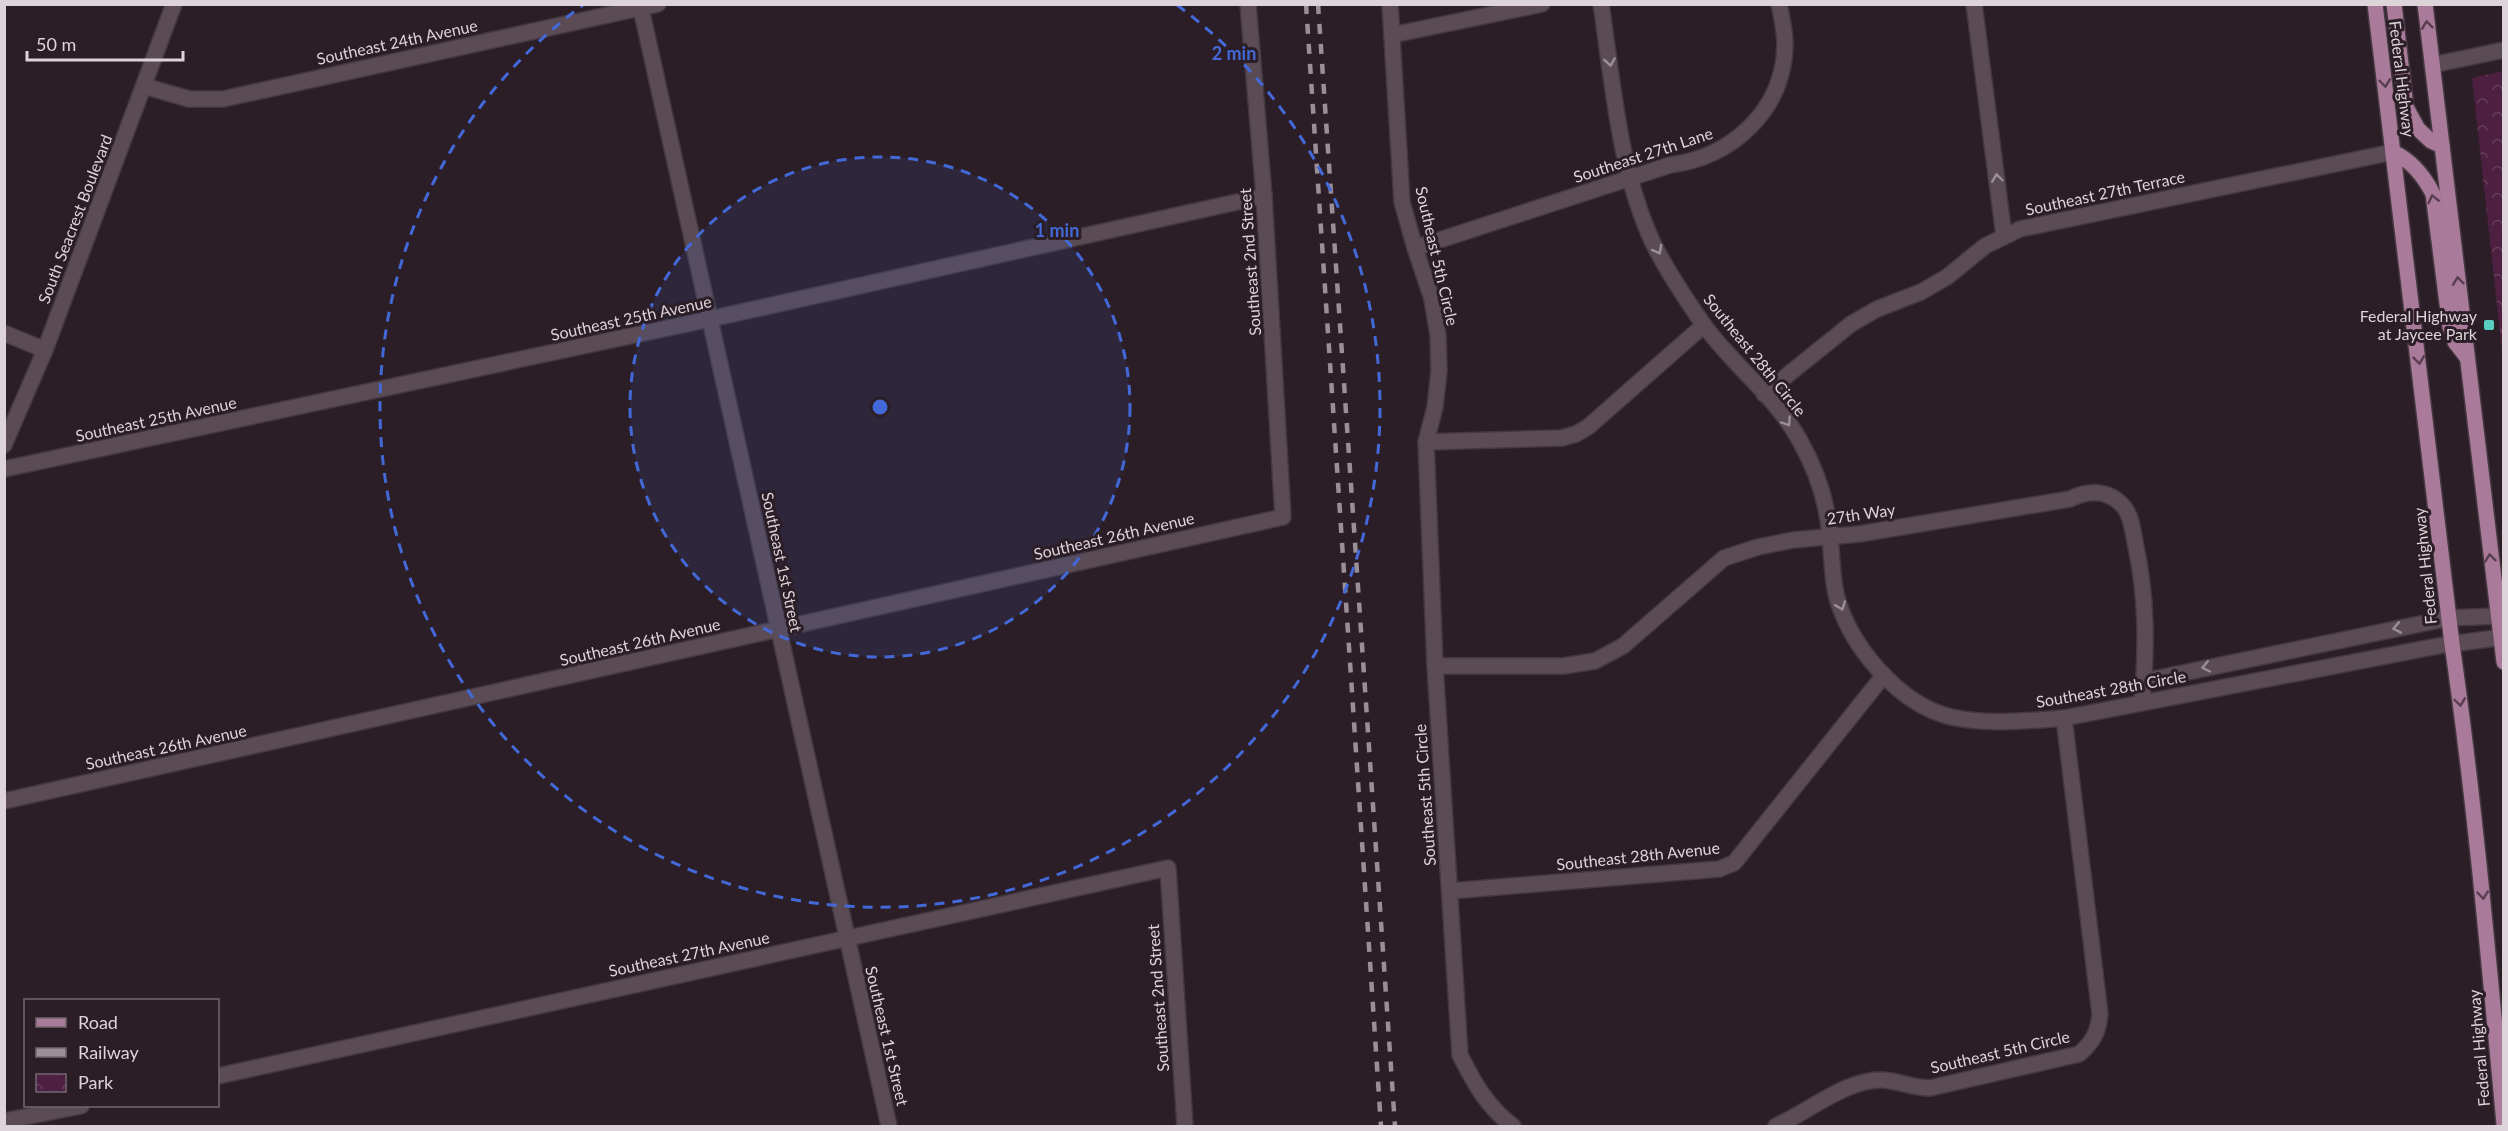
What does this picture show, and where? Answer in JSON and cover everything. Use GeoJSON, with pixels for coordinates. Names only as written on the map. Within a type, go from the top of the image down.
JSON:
{"type":"FeatureCollection","features":[{"type":"Feature","properties":{"kind":"main road","name":"Federal Highway"},"geometry":{"type":"LineString","coordinates":[[2375,4],[2465,737],[2487,929],[2504,1124]]}},
{"type":"Feature","properties":{"kind":"main road"},"geometry":{"type":"LineString","coordinates":[[2394,4],[2406,107],[2418,129],[2431,141],[2442,146]]}},
{"type":"Feature","properties":{"kind":"main road","name":"Federal Highway"},"geometry":{"type":"LineString","coordinates":[[2425,4],[2504,662]]}},
{"type":"Feature","properties":{"kind":"main road"},"geometry":{"type":"LineString","coordinates":[[2393,152],[2413,165],[2426,180],[2433,194],[2450,327],[2455,342],[2466,356]]}},
{"type":"Feature","properties":{"kind":"street","name":"South Seacrest Boulevard"},"geometry":{"type":"LineString","coordinates":[[4,445],[45,350],[174,4]]}},
{"type":"Feature","properties":{"kind":"street","name":"Southeast 24th Avenue"},"geometry":{"type":"LineString","coordinates":[[144,86],[189,99],[223,99],[657,4]]}},
{"type":"Feature","properties":{"kind":"street","name":"Southeast 2nd Street"},"geometry":{"type":"LineString","coordinates":[[1248,4],[1264,196],[1283,517]]}},
{"type":"Feature","properties":{"kind":"street","name":"Southeast 5th Circle"},"geometry":{"type":"LineString","coordinates":[[1390,4],[1402,202],[1432,299],[1438,335],[1437,389],[1426,442],[1435,666],[1460,1055],[1485,1099],[1513,1126]]}},
{"type":"Feature","properties":{"kind":"street"},"geometry":{"type":"LineString","coordinates":[[1392,35],[1542,4]]}},
{"type":"Feature","properties":{"kind":"street","name":"Southeast 28th Circle"},"geometry":{"type":"LineString","coordinates":[[1601,4],[1623,148],[1630,178],[1654,245],[1684,297],[1704,325],[1728,356],[1780,410],[1799,439],[1814,469],[1824,502],[1830,536],[1831,566],[1847,623],[1862,649],[1884,675],[1922,703],[1948,716],[1977,721],[2009,722],[2064,718],[2452,644],[2501,637]]}},
{"type":"Feature","properties":{"kind":"street","name":"Southeast 27th Lane"},"geometry":{"type":"LineString","coordinates":[[1415,249],[1630,178],[1714,154],[1751,127],[1769,102],[1780,75],[1785,44],[1779,4]]}},
{"type":"Feature","properties":{"kind":"street"},"geometry":{"type":"LineString","coordinates":[[1974,4],[2004,236]]}},
{"type":"Feature","properties":{"kind":"street","name":"Southeast 1st Street"},"geometry":{"type":"LineString","coordinates":[[640,6],[889,1126]]}},
{"type":"Feature","properties":{"kind":"street"},"geometry":{"type":"LineString","coordinates":[[2432,65],[2504,50]]}},
{"type":"Feature","properties":{"kind":"street","name":"Southeast 27th Terrace"},"geometry":{"type":"LineString","coordinates":[[1764,394],[1851,324],[1877,309],[1921,292],[1947,277],[1985,246],[2004,236],[2044,222],[2393,152]]}},
{"type":"Feature","properties":{"kind":"street","name":"Southeast 25th Avenue"},"geometry":{"type":"LineString","coordinates":[[4,469],[710,319],[1264,196]]}},
{"type":"Feature","properties":{"kind":"street"},"geometry":{"type":"LineString","coordinates":[[1426,442],[1562,438],[1576,435],[1704,325]]}},
{"type":"Feature","properties":{"kind":"street"},"geometry":{"type":"LineString","coordinates":[[4,333],[45,350]]}},
{"type":"Feature","properties":{"kind":"street","name":"27th Way"},"geometry":{"type":"LineString","coordinates":[[1435,666],[1563,666],[1595,661],[1623,646],[1724,558],[1758,547],[2070,499],[2084,492],[2099,492],[2113,498],[2125,508],[2131,522],[2138,556],[2146,605],[2147,654],[2142,702]]}},
{"type":"Feature","properties":{"kind":"street","name":"Southeast 26th Avenue"},"geometry":{"type":"LineString","coordinates":[[4,801],[1283,517]]}},
{"type":"Feature","properties":{"kind":"street","name":"Southeast 28th Circle"},"geometry":{"type":"LineString","coordinates":[[2144,681],[2449,618],[2500,614]]}},
{"type":"Feature","properties":{"kind":"street","name":"Southeast 28th Avenue"},"geometry":{"type":"LineString","coordinates":[[1450,891],[1719,869],[1734,863],[1884,675]]}},
{"type":"Feature","properties":{"kind":"street","name":"Southeast 5th Circle"},"geometry":{"type":"LineString","coordinates":[[1776,1126],[1857,1083],[1884,1080],[1914,1088],[1930,1088],[2079,1054],[2091,1044],[2098,1030],[2100,1014],[2064,718]]}},
{"type":"Feature","properties":{"kind":"street","name":"Southeast 2nd Street"},"geometry":{"type":"LineString","coordinates":[[1168,868],[1181,1125]]}},
{"type":"Feature","properties":{"kind":"street","name":"Southeast 27th Avenue"},"geometry":{"type":"LineString","coordinates":[[219,1076],[1168,868]]}},
{"type":"Feature","properties":{"kind":"street"},"geometry":{"type":"LineString","coordinates":[[6,1123],[77,1107]]}},
{"type":"Feature","properties":{"kind":"green space"},"geometry":{"type":"Polygon","coordinates":[[[2504,71],[2503,360],[2472,78],[2504,71]]]}},
{"type":"Feature","properties":{"kind":"railway"},"geometry":{"type":"LineString","coordinates":[[1306,4],[1381,1126]]}},
{"type":"Feature","properties":{"kind":"railway"},"geometry":{"type":"LineString","coordinates":[[1318,4],[1395,1126]]}},
{"type":"Feature","properties":{"kind":"place","name":"Federal Highway at Jaycee Park"},"geometry":{"type":"Point","coordinates":[2489,325]}}]}
